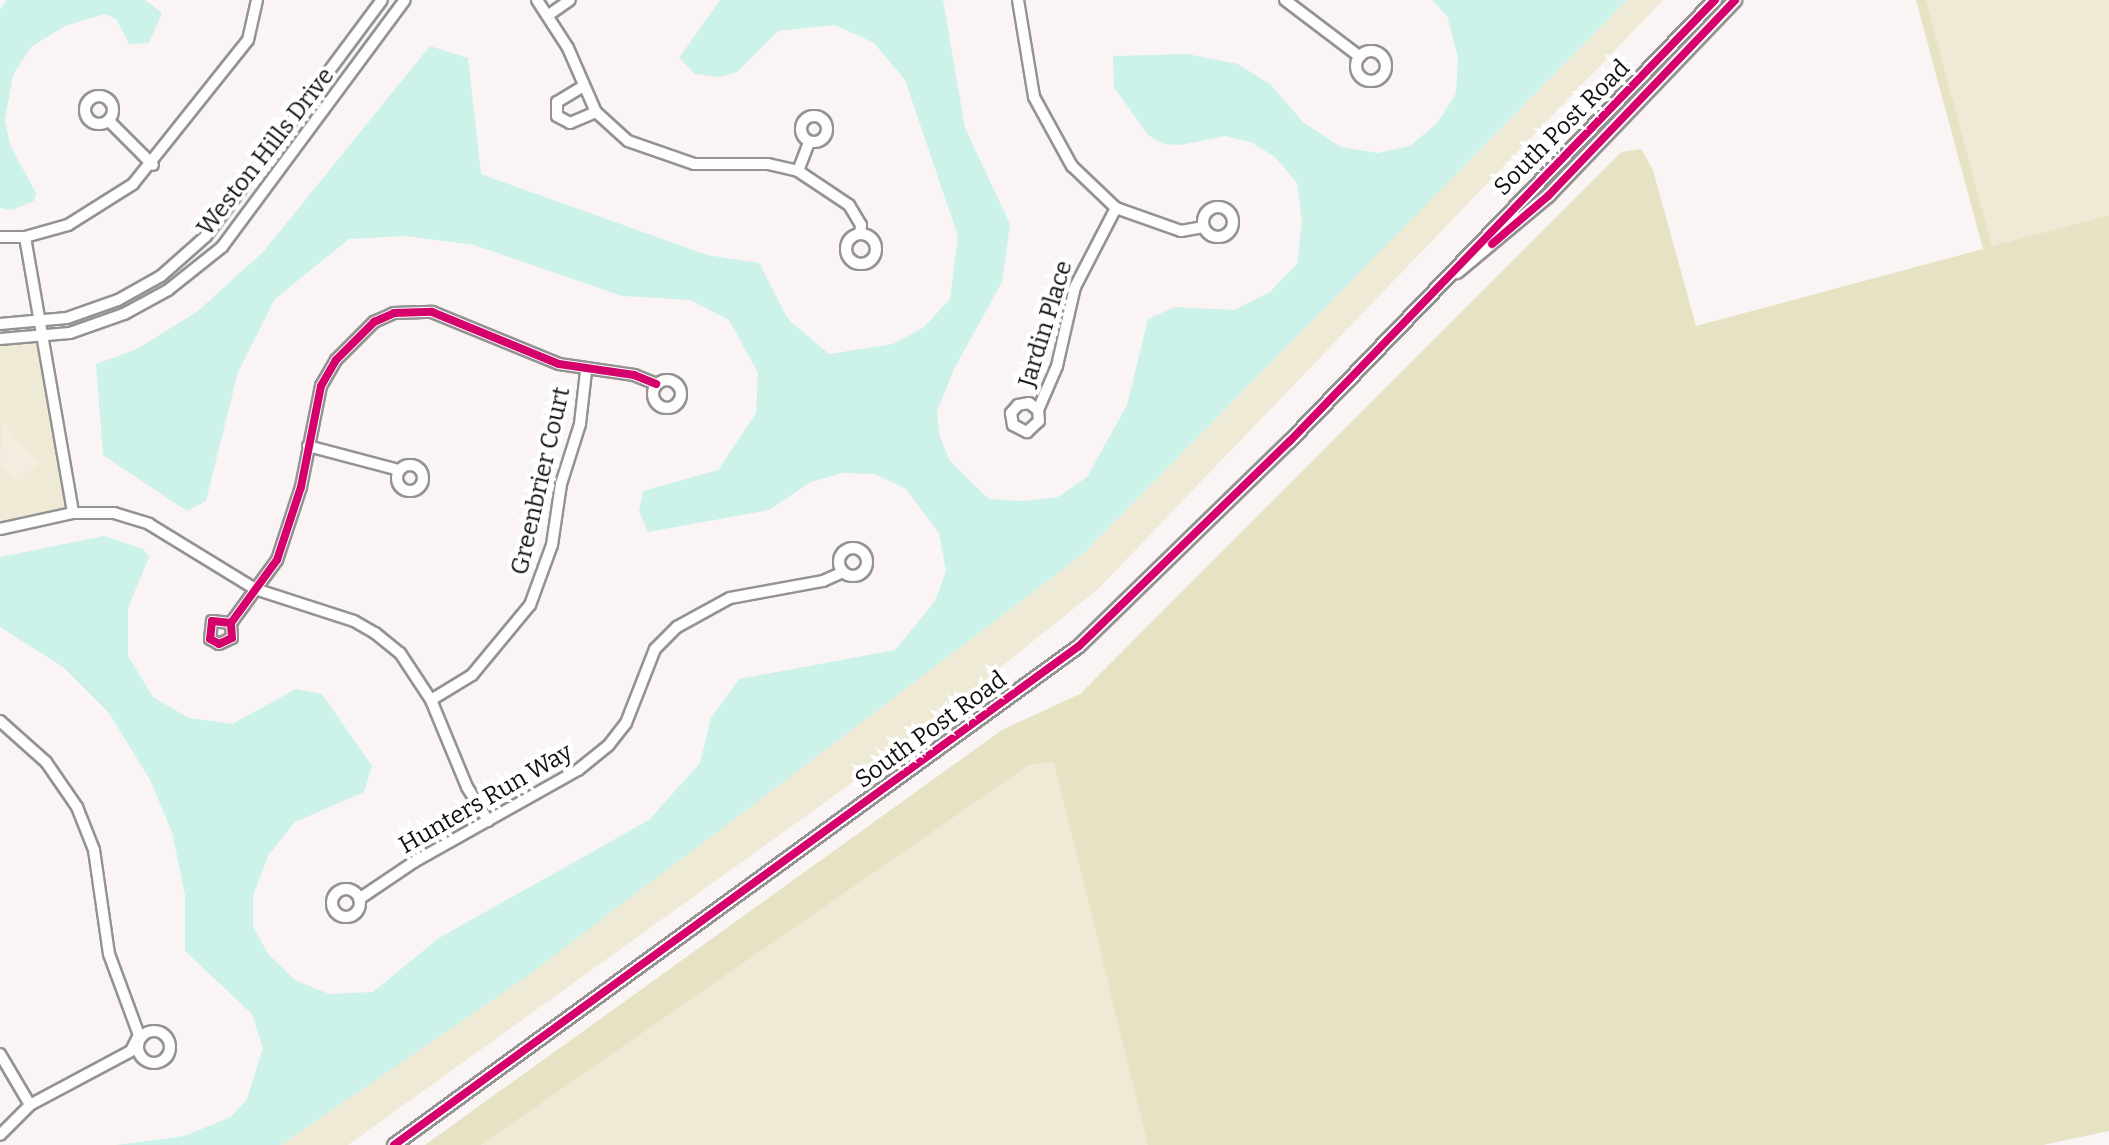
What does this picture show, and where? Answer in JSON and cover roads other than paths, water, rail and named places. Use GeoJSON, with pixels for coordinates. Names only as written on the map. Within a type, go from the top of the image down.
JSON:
{"type":"FeatureCollection","features":[{"type":"Feature","properties":{"kind":"street"},"geometry":{"type":"LineString","coordinates":[[0,237],[25,237],[91,212],[153,165],[248,40],[257,0]]}},
{"type":"Feature","properties":{"kind":"street","name":"Weston Hills Drive"},"geometry":{"type":"LineString","coordinates":[[0,324],[41,321],[118,300],[161,276],[206,236],[382,0]]}},
{"type":"Feature","properties":{"kind":"street","name":"Weston Hills Drive"},"geometry":{"type":"LineString","coordinates":[[0,339],[70,333],[124,314],[168,290],[222,247],[405,0]]}},
{"type":"Feature","properties":{"kind":"street"},"geometry":{"type":"LineString","coordinates":[[537,0],[550,14],[596,112],[628,141],[659,156],[694,164],[768,164],[798,171],[849,205],[861,225],[860,234]]}},
{"type":"Feature","properties":{"kind":"street"},"geometry":{"type":"LineString","coordinates":[[550,14],[570,0]]}},
{"type":"Feature","properties":{"kind":"street"},"geometry":{"type":"LineString","coordinates":[[1018,0],[1040,115],[1072,166],[1116,208],[1181,231],[1204,227]]}},
{"type":"Feature","properties":{"kind":"street"},"geometry":{"type":"LineString","coordinates":[[1285,0],[1360,57]]}},
{"type":"Feature","properties":{"kind":"street","name":"South Post Road"},"geometry":{"type":"LineString","coordinates":[[394,1145],[1079,646],[1289,442],[1715,0]]}},
{"type":"Feature","properties":{"kind":"street","name":"South Post Road"},"geometry":{"type":"LineString","coordinates":[[1439,285],[1548,196],[1735,0]]}},
{"type":"Feature","properties":{"kind":"street"},"geometry":{"type":"LineString","coordinates":[[1650,67],[1661,79]]}},
{"type":"Feature","properties":{"kind":"street"},"geometry":{"type":"LineString","coordinates":[[582,87],[557,102],[557,116],[570,123],[596,112]]}},
{"type":"Feature","properties":{"kind":"street"},"geometry":{"type":"LineString","coordinates":[[109,121],[153,165]]}},
{"type":"Feature","properties":{"kind":"street"},"geometry":{"type":"LineString","coordinates":[[798,171],[809,142]]}},
{"type":"Feature","properties":{"kind":"street","name":"Jardin Place"},"geometry":{"type":"LineString","coordinates":[[1038,410],[1057,366],[1075,287],[1116,208]]}},
{"type":"Feature","properties":{"kind":"street"},"geometry":{"type":"LineString","coordinates":[[25,237],[73,513]]}},
{"type":"Feature","properties":{"kind":"street"},"geometry":{"type":"LineString","coordinates":[[231,623],[277,560],[288,529],[308,446],[312,413],[336,360],[374,322],[394,313],[432,312],[586,371],[634,375],[656,384]]}},
{"type":"Feature","properties":{"kind":"street","name":"Greenbrier Court"},"geometry":{"type":"LineString","coordinates":[[431,700],[472,675],[530,605],[552,545],[561,484],[580,424],[586,371]]}},
{"type":"Feature","properties":{"kind":"street"},"geometry":{"type":"LineString","coordinates":[[308,446],[399,470]]}},
{"type":"Feature","properties":{"kind":"street"},"geometry":{"type":"LineString","coordinates":[[0,529],[73,513],[114,513],[149,524],[255,589],[354,621],[375,633],[400,653],[431,700],[467,787],[488,821]]}},
{"type":"Feature","properties":{"kind":"street","name":"Hunters Run Way"},"geometry":{"type":"LineString","coordinates":[[359,899],[578,770],[608,746],[626,723],[655,649],[677,627],[730,598],[823,581],[843,572]]}},
{"type":"Feature","properties":{"kind":"street"},"geometry":{"type":"LineString","coordinates":[[0,721],[46,762],[77,807],[94,850],[109,954],[136,1023],[138,1044],[30,1105],[0,1135]]}},
{"type":"Feature","properties":{"kind":"street"},"geometry":{"type":"LineString","coordinates":[[0,1054],[30,1105]]}}]}
